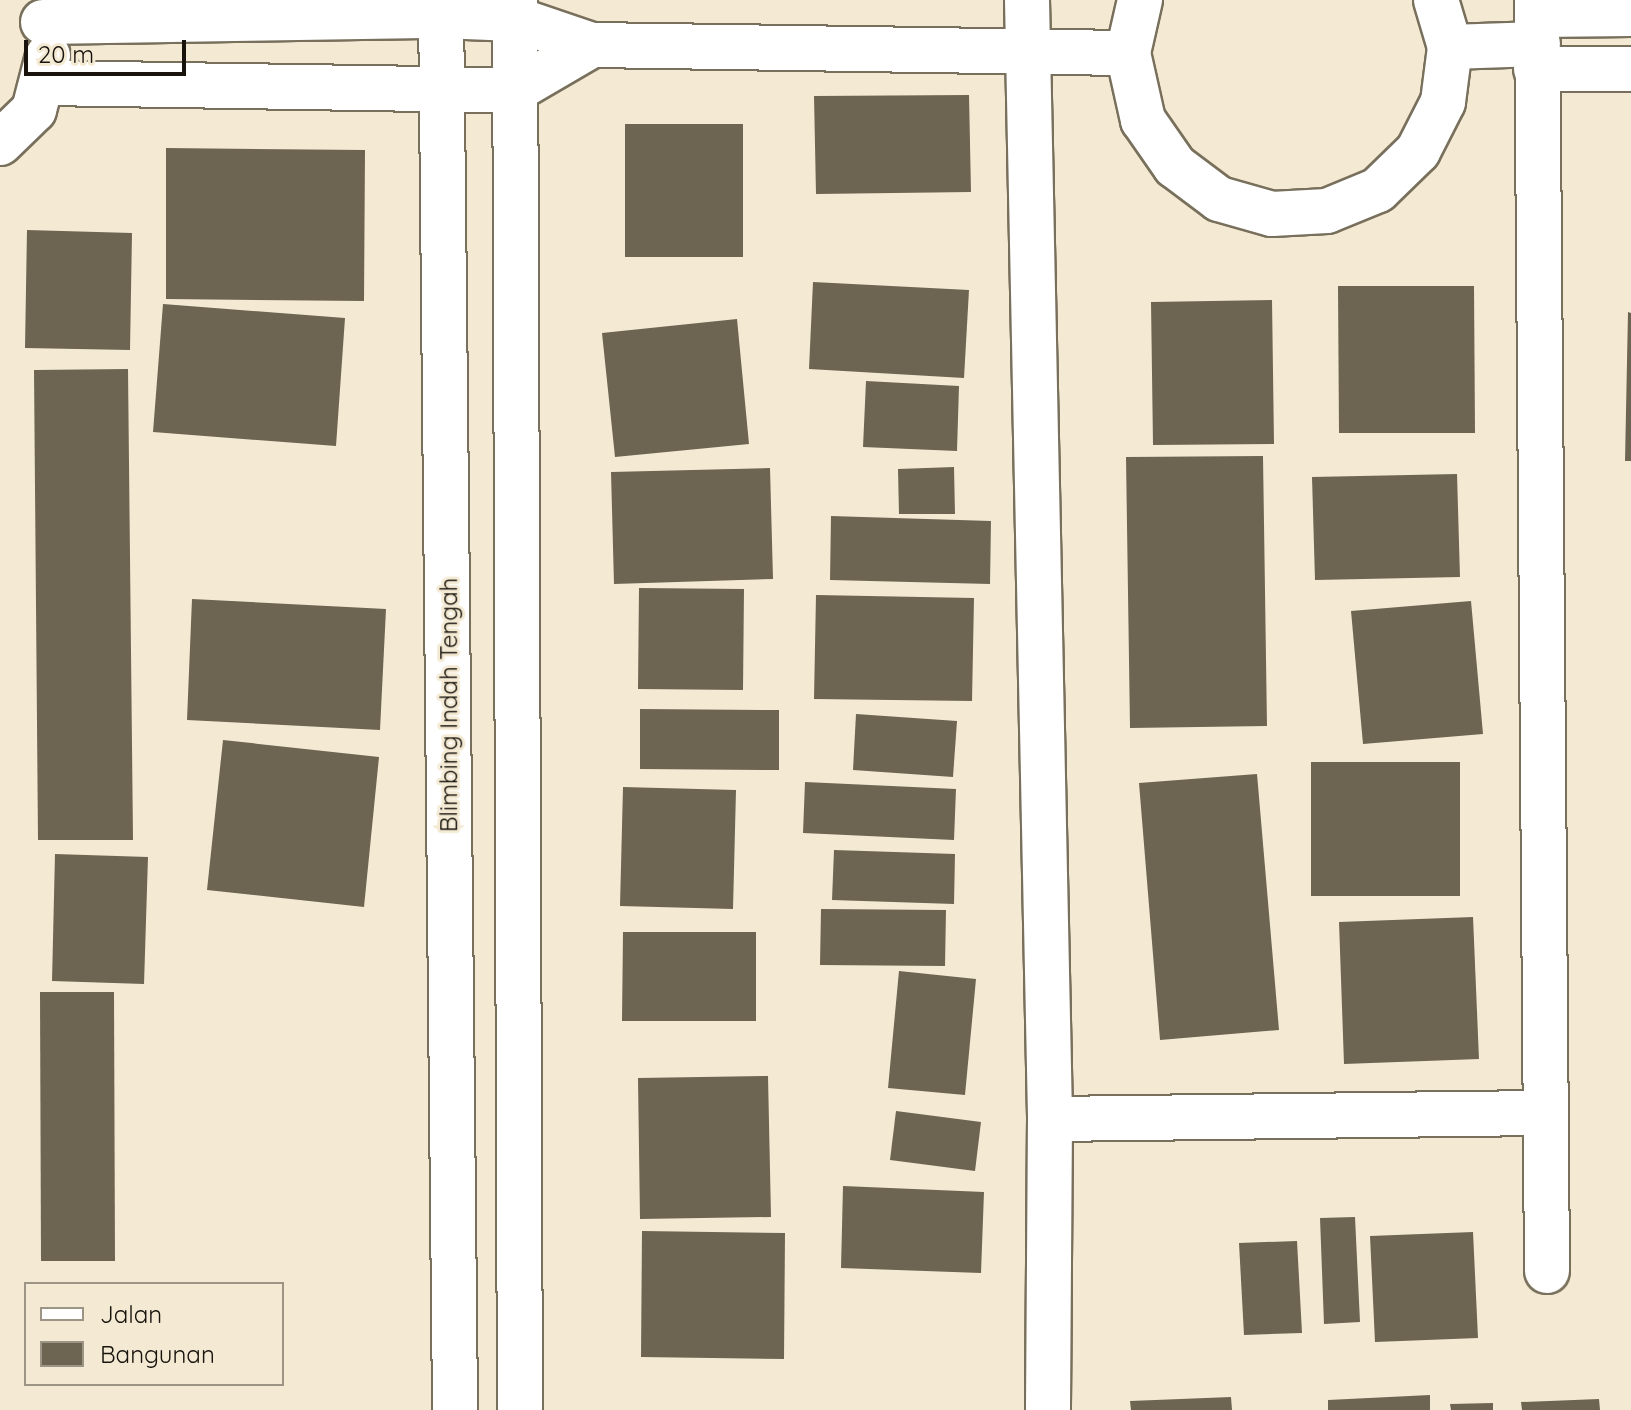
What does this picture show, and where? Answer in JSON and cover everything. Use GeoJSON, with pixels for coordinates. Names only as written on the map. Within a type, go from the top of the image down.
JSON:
{"type":"FeatureCollection","features":[{"type":"Feature","properties":{"kind":"street"},"geometry":{"type":"LineString","coordinates":[[1027,0],[1050,1119],[1048,1410]]}},
{"type":"Feature","properties":{"kind":"street"},"geometry":{"type":"LineString","coordinates":[[1140,0],[1128,53],[1143,120],[1175,166],[1219,199],[1272,214],[1327,211],[1378,190],[1418,151],[1436,114],[1450,47],[1436,0]]}},
{"type":"Feature","properties":{"kind":"street","name":"Blimbing Indah Tengah"},"geometry":{"type":"LineString","coordinates":[[441,8],[455,1410]]}},
{"type":"Feature","properties":{"kind":"street"},"geometry":{"type":"LineString","coordinates":[[0,143],[34,110],[45,83],[39,11],[515,10],[592,45],[1028,47],[1128,53]]}},
{"type":"Feature","properties":{"kind":"street"},"geometry":{"type":"LineString","coordinates":[[515,10],[520,1410]]}},
{"type":"Feature","properties":{"kind":"street"},"geometry":{"type":"LineString","coordinates":[[1450,47],[1631,14]]}},
{"type":"Feature","properties":{"kind":"street"},"geometry":{"type":"LineString","coordinates":[[1537,32],[1631,69]]}},
{"type":"Feature","properties":{"kind":"street"},"geometry":{"type":"LineString","coordinates":[[1537,32],[1542,1113],[1547,1271]]}},
{"type":"Feature","properties":{"kind":"street"},"geometry":{"type":"LineString","coordinates":[[45,83],[444,84],[515,90],[592,45]]}},
{"type":"Feature","properties":{"kind":"street"},"geometry":{"type":"LineString","coordinates":[[1050,1119],[1542,1113]]}},
{"type":"Feature","properties":{"kind":"building"},"geometry":{"type":"Polygon","coordinates":[[[969,95],[971,192],[816,194],[814,96],[969,95]]]}},
{"type":"Feature","properties":{"kind":"building"},"geometry":{"type":"Polygon","coordinates":[[[625,124],[743,124],[743,257],[625,257],[625,124]]]}},
{"type":"Feature","properties":{"kind":"building"},"geometry":{"type":"Polygon","coordinates":[[[166,148],[365,150],[364,301],[166,299],[166,148]]]}},
{"type":"Feature","properties":{"kind":"building"},"geometry":{"type":"Polygon","coordinates":[[[27,230],[132,233],[130,350],[25,348],[27,230]]]}},
{"type":"Feature","properties":{"kind":"building"},"geometry":{"type":"Polygon","coordinates":[[[813,282],[969,290],[964,378],[809,369],[813,282]]]}},
{"type":"Feature","properties":{"kind":"building"},"geometry":{"type":"Polygon","coordinates":[[[1338,286],[1474,286],[1475,433],[1339,433],[1338,286]]]}},
{"type":"Feature","properties":{"kind":"building"},"geometry":{"type":"Polygon","coordinates":[[[1272,300],[1274,444],[1153,445],[1151,302],[1272,300]]]}},
{"type":"Feature","properties":{"kind":"building"},"geometry":{"type":"Polygon","coordinates":[[[163,304],[345,318],[336,446],[153,432],[163,304]]]}},
{"type":"Feature","properties":{"kind":"building"},"geometry":{"type":"Polygon","coordinates":[[[1628,312],[1631,313],[1631,461],[1625,461],[1628,312]]]}},
{"type":"Feature","properties":{"kind":"building"},"geometry":{"type":"Polygon","coordinates":[[[737,319],[749,444],[615,457],[602,333],[737,319]]]}},
{"type":"Feature","properties":{"kind":"building"},"geometry":{"type":"Polygon","coordinates":[[[128,369],[133,840],[38,840],[34,370],[128,369]]]}},
{"type":"Feature","properties":{"kind":"building"},"geometry":{"type":"Polygon","coordinates":[[[866,381],[959,386],[957,451],[863,447],[866,381]]]}},
{"type":"Feature","properties":{"kind":"building"},"geometry":{"type":"Polygon","coordinates":[[[1263,456],[1267,726],[1130,728],[1126,457],[1263,456]]]}},
{"type":"Feature","properties":{"kind":"building"},"geometry":{"type":"Polygon","coordinates":[[[954,467],[955,514],[899,514],[898,469],[954,467]]]}},
{"type":"Feature","properties":{"kind":"building"},"geometry":{"type":"Polygon","coordinates":[[[770,468],[773,579],[614,584],[611,472],[770,468]]]}},
{"type":"Feature","properties":{"kind":"building"},"geometry":{"type":"Polygon","coordinates":[[[1457,474],[1460,577],[1315,580],[1312,477],[1457,474]]]}},
{"type":"Feature","properties":{"kind":"building"},"geometry":{"type":"Polygon","coordinates":[[[831,516],[991,521],[990,584],[830,580],[831,516]]]}},
{"type":"Feature","properties":{"kind":"building"},"geometry":{"type":"Polygon","coordinates":[[[639,588],[744,589],[743,690],[638,689],[639,588]]]}},
{"type":"Feature","properties":{"kind":"building"},"geometry":{"type":"Polygon","coordinates":[[[816,595],[974,598],[972,701],[814,699],[816,595]]]}},
{"type":"Feature","properties":{"kind":"building"},"geometry":{"type":"Polygon","coordinates":[[[192,599],[386,609],[380,730],[187,720],[192,599]]]}},
{"type":"Feature","properties":{"kind":"building"},"geometry":{"type":"Polygon","coordinates":[[[1471,601],[1483,734],[1363,744],[1351,611],[1471,601]]]}},
{"type":"Feature","properties":{"kind":"building"},"geometry":{"type":"Polygon","coordinates":[[[640,709],[779,710],[779,770],[640,769],[640,709]]]}},
{"type":"Feature","properties":{"kind":"building"},"geometry":{"type":"Polygon","coordinates":[[[856,714],[957,721],[953,777],[853,770],[856,714]]]}},
{"type":"Feature","properties":{"kind":"building"},"geometry":{"type":"Polygon","coordinates":[[[223,740],[379,757],[364,907],[207,890],[223,740]]]}},
{"type":"Feature","properties":{"kind":"building"},"geometry":{"type":"Polygon","coordinates":[[[1311,762],[1460,762],[1460,896],[1311,896],[1311,762]]]}},
{"type":"Feature","properties":{"kind":"building"},"geometry":{"type":"Polygon","coordinates":[[[1257,774],[1279,1030],[1160,1040],[1139,783],[1257,774]]]}},
{"type":"Feature","properties":{"kind":"building"},"geometry":{"type":"Polygon","coordinates":[[[805,782],[956,789],[954,840],[803,833],[805,782]]]}},
{"type":"Feature","properties":{"kind":"building"},"geometry":{"type":"Polygon","coordinates":[[[623,787],[736,790],[733,909],[620,906],[623,787]]]}},
{"type":"Feature","properties":{"kind":"building"},"geometry":{"type":"Polygon","coordinates":[[[834,850],[955,854],[954,904],[832,900],[834,850]]]}},
{"type":"Feature","properties":{"kind":"building"},"geometry":{"type":"Polygon","coordinates":[[[55,854],[148,857],[144,984],[52,981],[55,854]]]}},
{"type":"Feature","properties":{"kind":"building"},"geometry":{"type":"Polygon","coordinates":[[[821,909],[946,910],[945,966],[820,965],[821,909]]]}},
{"type":"Feature","properties":{"kind":"building"},"geometry":{"type":"Polygon","coordinates":[[[1473,917],[1479,1059],[1344,1064],[1339,922],[1473,917]]]}},
{"type":"Feature","properties":{"kind":"building"},"geometry":{"type":"Polygon","coordinates":[[[623,932],[756,932],[756,1021],[622,1021],[623,932]]]}},
{"type":"Feature","properties":{"kind":"building"},"geometry":{"type":"Polygon","coordinates":[[[899,971],[976,979],[965,1095],[888,1088],[899,971]]]}},
{"type":"Feature","properties":{"kind":"building"},"geometry":{"type":"Polygon","coordinates":[[[40,992],[114,992],[115,1261],[41,1261],[40,992]]]}},
{"type":"Feature","properties":{"kind":"building"},"geometry":{"type":"Polygon","coordinates":[[[768,1076],[771,1217],[640,1219],[638,1078],[768,1076]]]}},
{"type":"Feature","properties":{"kind":"building"},"geometry":{"type":"Polygon","coordinates":[[[896,1111],[981,1122],[975,1171],[890,1160],[896,1111]]]}},
{"type":"Feature","properties":{"kind":"building"},"geometry":{"type":"Polygon","coordinates":[[[843,1186],[984,1192],[981,1273],[841,1268],[843,1186]]]}},
{"type":"Feature","properties":{"kind":"building"},"geometry":{"type":"Polygon","coordinates":[[[1355,1217],[1360,1322],[1324,1324],[1320,1218],[1355,1217]]]}},
{"type":"Feature","properties":{"kind":"building"},"geometry":{"type":"Polygon","coordinates":[[[642,1231],[785,1233],[784,1359],[641,1357],[642,1231]]]}},
{"type":"Feature","properties":{"kind":"building"},"geometry":{"type":"Polygon","coordinates":[[[1473,1232],[1478,1338],[1375,1342],[1370,1236],[1473,1232]]]}},
{"type":"Feature","properties":{"kind":"building"},"geometry":{"type":"Polygon","coordinates":[[[1297,1241],[1302,1333],[1244,1335],[1239,1243],[1297,1241]]]}},
{"type":"Feature","properties":{"kind":"building"},"geometry":{"type":"Polygon","coordinates":[[[1430,1395],[1430,1410],[1328,1410],[1328,1400],[1430,1395]]]}},
{"type":"Feature","properties":{"kind":"building"},"geometry":{"type":"Polygon","coordinates":[[[1231,1397],[1232,1410],[1131,1410],[1130,1401],[1231,1397]]]}},
{"type":"Feature","properties":{"kind":"building"},"geometry":{"type":"Polygon","coordinates":[[[1599,1399],[1600,1410],[1522,1410],[1521,1402],[1599,1399]]]}},
{"type":"Feature","properties":{"kind":"building"},"geometry":{"type":"Polygon","coordinates":[[[1493,1403],[1493,1410],[1451,1410],[1450,1404],[1493,1403]]]}}]}
